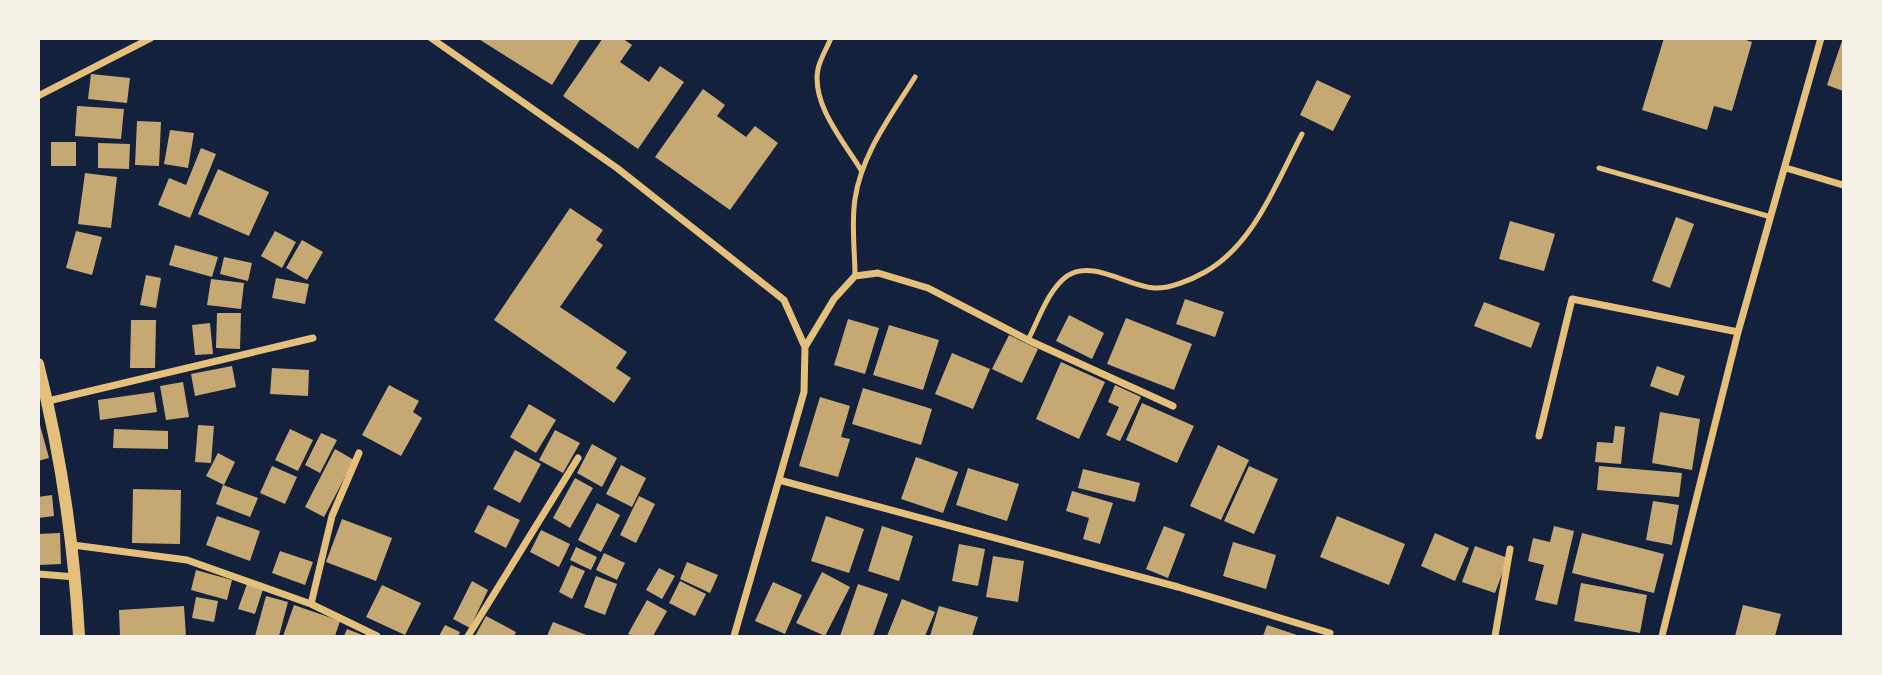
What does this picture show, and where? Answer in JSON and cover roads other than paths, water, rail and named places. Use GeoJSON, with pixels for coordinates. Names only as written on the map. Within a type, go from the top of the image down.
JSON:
{"type":"FeatureCollection","features":[{"type":"Feature","properties":{"kind":"street"},"geometry":{"type":"LineString","coordinates":[[38,96],[151,38]]}},
{"type":"Feature","properties":{"kind":"street"},"geometry":{"type":"LineString","coordinates":[[431,38],[617,168],[784,300],[805,347],[804,392],[734,636]]}},
{"type":"Feature","properties":{"kind":"street"},"geometry":{"type":"LineString","coordinates":[[1662,636],[1738,332],[1821,38]]}},
{"type":"Feature","properties":{"kind":"street"},"geometry":{"type":"LineString","coordinates":[[1786,168],[1843,185]]}},
{"type":"Feature","properties":{"kind":"street"},"geometry":{"type":"LineString","coordinates":[[805,347],[834,299],[855,276],[878,273],[928,288],[1028,340],[1173,406]]}},
{"type":"Feature","properties":{"kind":"street"},"geometry":{"type":"LineString","coordinates":[[1539,436],[1572,299],[1738,332]]}},
{"type":"Feature","properties":{"kind":"street"},"geometry":{"type":"LineString","coordinates":[[48,401],[313,338]]}},
{"type":"Feature","properties":{"kind":"street"},"geometry":{"type":"LineString","coordinates":[[38,364],[48,401],[73,545],[79,636]]}},
{"type":"Feature","properties":{"kind":"street"},"geometry":{"type":"LineString","coordinates":[[312,604],[332,516],[359,453]]}},
{"type":"Feature","properties":{"kind":"street"},"geometry":{"type":"LineString","coordinates":[[468,636],[578,458]]}},
{"type":"Feature","properties":{"kind":"street"},"geometry":{"type":"LineString","coordinates":[[779,480],[1178,587],[1330,633]]}},
{"type":"Feature","properties":{"kind":"street"},"geometry":{"type":"LineString","coordinates":[[73,545],[187,560],[312,604],[377,636]]}},
{"type":"Feature","properties":{"kind":"street"},"geometry":{"type":"LineString","coordinates":[[1494,636],[1510,549]]}},
{"type":"Feature","properties":{"kind":"street"},"geometry":{"type":"LineString","coordinates":[[38,574],[76,577]]}},
{"type":"Feature","properties":{"kind":"lane"},"geometry":{"type":"LineString","coordinates":[[831,38],[818,69],[817,89],[826,111],[861,170]]}},
{"type":"Feature","properties":{"kind":"lane"},"geometry":{"type":"LineString","coordinates":[[855,276],[854,202],[861,170],[872,146],[915,77]]}},
{"type":"Feature","properties":{"kind":"lane"},"geometry":{"type":"LineString","coordinates":[[1028,340],[1052,294],[1067,277],[1082,270],[1101,272],[1135,285],[1158,288],[1206,272],[1232,250],[1255,222],[1302,134]]}},
{"type":"Feature","properties":{"kind":"lane"},"geometry":{"type":"LineString","coordinates":[[1599,168],[1771,217]]}}]}
